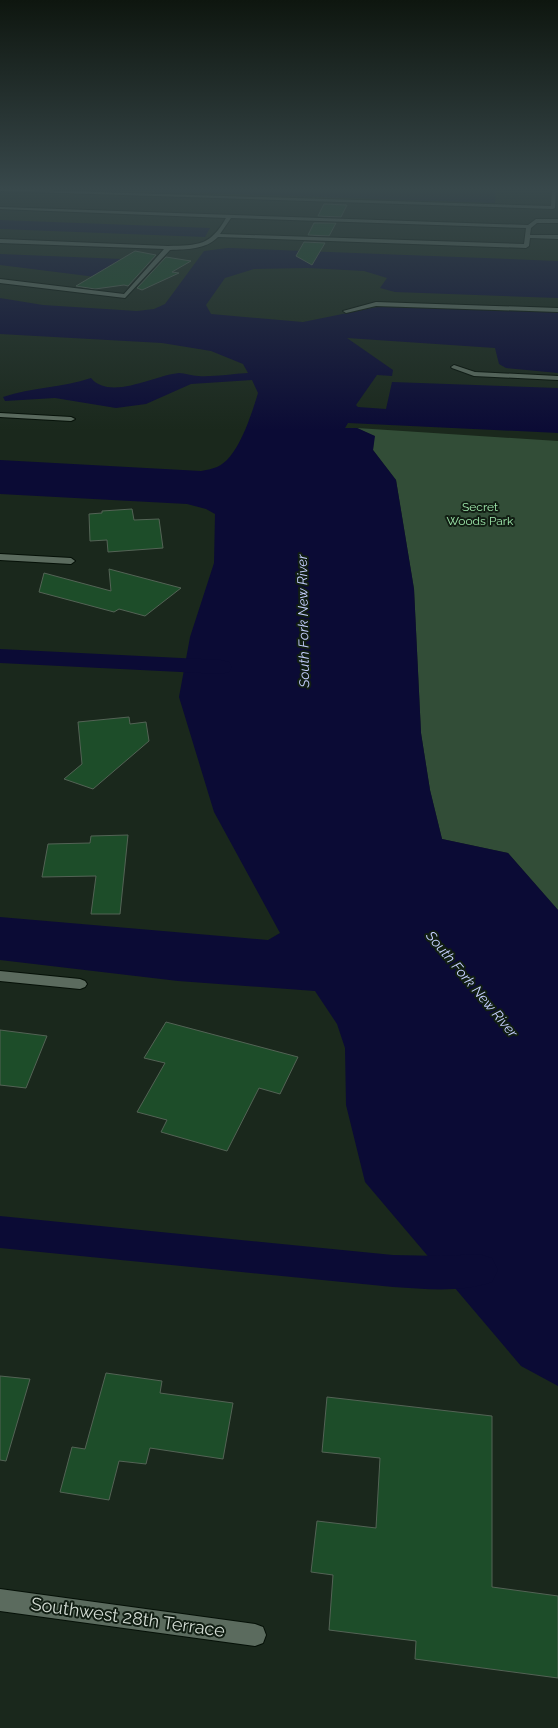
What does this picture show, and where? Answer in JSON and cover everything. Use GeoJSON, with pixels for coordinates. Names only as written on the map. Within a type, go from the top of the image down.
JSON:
{"type":"FeatureCollection","features":[{"type":"Feature","properties":{"kind":"street"},"geometry":{"type":"LineString","coordinates":[[0,280],[125,296],[150,269]]}},
{"type":"Feature","properties":{"kind":"street"},"geometry":{"type":"LineString","coordinates":[[346,311],[376,304],[558,310]]}},
{"type":"Feature","properties":{"kind":"street"},"geometry":{"type":"LineString","coordinates":[[454,367],[474,374],[558,378]]}},
{"type":"Feature","properties":{"kind":"street"},"geometry":{"type":"LineString","coordinates":[[0,414],[71,419]]}},
{"type":"Feature","properties":{"kind":"street"},"geometry":{"type":"LineString","coordinates":[[0,557],[71,561]]}},
{"type":"Feature","properties":{"kind":"street"},"geometry":{"type":"LineString","coordinates":[[0,976],[80,984]]}},
{"type":"Feature","properties":{"kind":"street","name":"Southwest 28th Terrace"},"geometry":{"type":"LineString","coordinates":[[0,1600],[255,1635]]}},
{"type":"Feature","properties":{"kind":"green space","name":"Secret Woods Park"},"geometry":{"type":"Polygon","coordinates":[[[357,428],[558,441],[558,910],[508,853],[442,839],[430,790],[421,733],[414,589],[396,480],[373,450],[374,436],[357,428]]]}},
{"type":"Feature","properties":{"kind":"water"},"geometry":{"type":"Polygon","coordinates":[[[29,269],[139,269],[128,281],[29,269]]]}},
{"type":"Feature","properties":{"kind":"water","name":"South Fork New River"},"geometry":{"type":"Polygon","coordinates":[[[191,269],[273,269],[254,269],[225,278],[206,305],[211,314],[303,322],[387,305],[558,312],[558,373],[506,368],[499,364],[495,348],[347,338],[393,370],[392,376],[377,375],[356,405],[358,407],[386,409],[392,382],[558,388],[558,433],[348,423],[345,428],[357,428],[375,436],[373,450],[396,480],[414,589],[421,733],[430,790],[442,839],[508,853],[558,910],[558,1386],[521,1366],[365,1182],[346,1105],[345,1048],[337,1024],[315,991],[178,981],[0,960],[0,917],[268,940],[280,933],[214,812],[179,697],[190,637],[214,563],[215,514],[206,509],[187,504],[0,494],[0,460],[201,471],[217,467],[225,462],[238,445],[252,412],[258,393],[252,380],[191,384],[146,404],[116,408],[55,398],[5,401],[3,397],[91,378],[99,384],[109,387],[121,387],[179,373],[196,376],[216,376],[248,373],[243,364],[211,351],[162,343],[0,334],[0,298],[43,305],[137,311],[154,309],[165,304],[191,269]]]}},
{"type":"Feature","properties":{"kind":"water"},"geometry":{"type":"Polygon","coordinates":[[[320,269],[558,269],[558,298],[395,292],[380,288],[387,278],[364,271],[320,269]]]}},
{"type":"Feature","properties":{"kind":"building"},"geometry":{"type":"Polygon","coordinates":[[[105,269],[144,269],[128,286],[95,289],[76,286],[105,269]]]}},
{"type":"Feature","properties":{"kind":"building"},"geometry":{"type":"Polygon","coordinates":[[[155,269],[178,269],[172,272],[179,273],[142,290],[137,288],[155,269]]]}},
{"type":"Feature","properties":{"kind":"building"},"geometry":{"type":"Polygon","coordinates":[[[132,509],[134,520],[159,519],[163,548],[108,552],[107,540],[90,541],[89,514],[132,509]]]}},
{"type":"Feature","properties":{"kind":"building"},"geometry":{"type":"Polygon","coordinates":[[[109,569],[181,588],[145,616],[119,609],[114,612],[39,592],[44,573],[111,591],[109,569]]]}},
{"type":"Feature","properties":{"kind":"building"},"geometry":{"type":"Polygon","coordinates":[[[129,717],[130,724],[146,722],[149,741],[93,789],[64,779],[82,764],[78,722],[129,717]]]}},
{"type":"Feature","properties":{"kind":"building"},"geometry":{"type":"Polygon","coordinates":[[[128,835],[120,914],[91,914],[96,876],[42,877],[48,844],[90,843],[91,836],[128,835]]]}},
{"type":"Feature","properties":{"kind":"building"},"geometry":{"type":"Polygon","coordinates":[[[166,1022],[298,1057],[280,1094],[259,1088],[227,1151],[161,1132],[167,1120],[137,1112],[165,1063],[144,1058],[166,1022]]]}},
{"type":"Feature","properties":{"kind":"building"},"geometry":{"type":"Polygon","coordinates":[[[0,1030],[47,1036],[26,1088],[0,1085],[0,1030]]]}},
{"type":"Feature","properties":{"kind":"building"},"geometry":{"type":"Polygon","coordinates":[[[106,1373],[162,1381],[160,1393],[233,1403],[223,1459],[150,1448],[146,1464],[119,1461],[109,1500],[60,1492],[72,1447],[85,1449],[106,1373]]]}},
{"type":"Feature","properties":{"kind":"building"},"geometry":{"type":"Polygon","coordinates":[[[0,1376],[30,1379],[6,1461],[0,1460],[0,1376]]]}},
{"type":"Feature","properties":{"kind":"building"},"geometry":{"type":"Polygon","coordinates":[[[327,1397],[492,1416],[492,1587],[558,1596],[558,1678],[415,1659],[416,1641],[329,1630],[333,1575],[311,1572],[317,1521],[376,1528],[380,1458],[322,1452],[327,1397]]]}},
{"type":"Feature","properties":{"kind":"waterway"},"geometry":{"type":"LineString","coordinates":[[0,656],[221,667]]}},
{"type":"Feature","properties":{"kind":"waterway"},"geometry":{"type":"LineString","coordinates":[[0,1232],[393,1271],[442,1273],[479,1270]]}}]}
